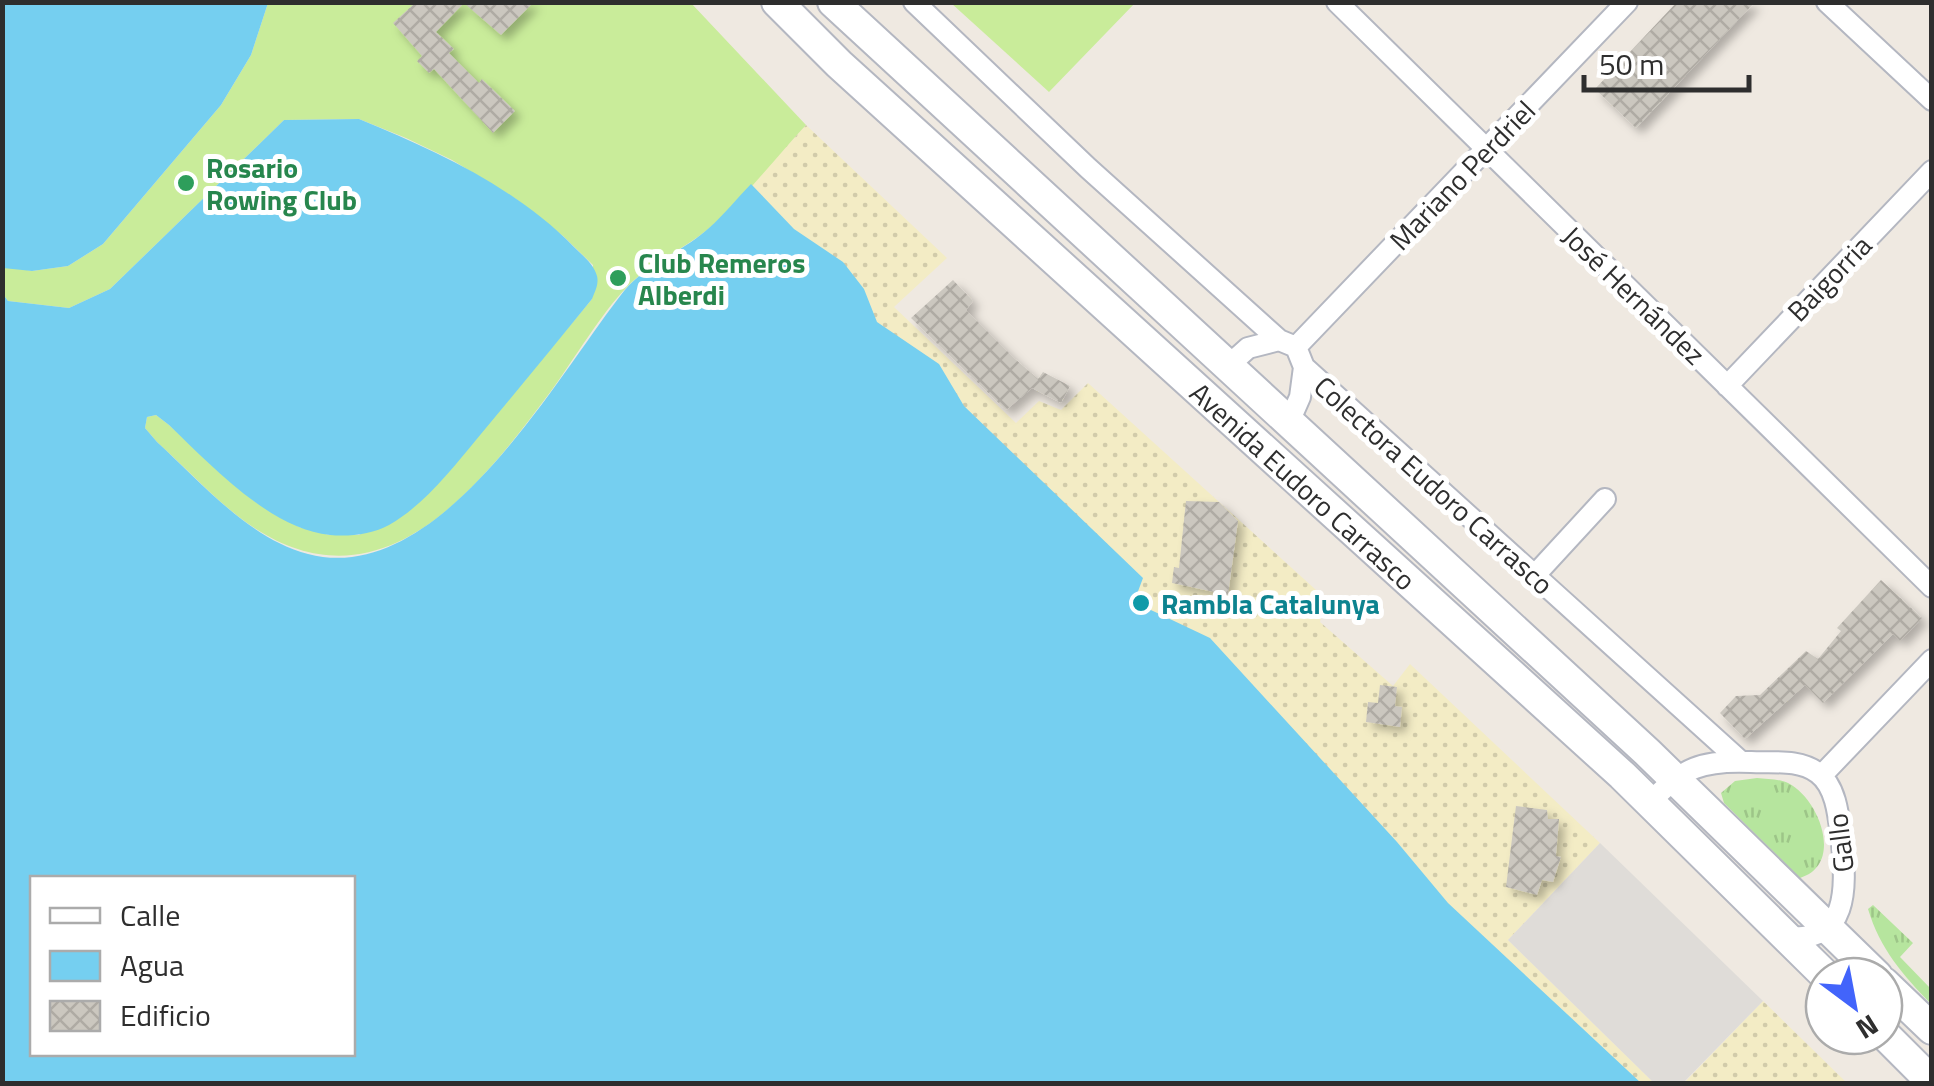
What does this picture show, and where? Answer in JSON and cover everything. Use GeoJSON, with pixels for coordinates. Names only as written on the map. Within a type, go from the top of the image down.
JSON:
{"type":"FeatureCollection","features":[{"type":"Feature","properties":{"kind":"main road","name":"Avenida Eudoro Carrasco"},"geometry":{"type":"LineString","coordinates":[[777,2],[839,64],[1650,803],[1806,956]]}},
{"type":"Feature","properties":{"kind":"main road","name":"Avenida Eudoro Carrasco"},"geometry":{"type":"LineString","coordinates":[[833,2],[1673,778],[1855,956]]}},
{"type":"Feature","properties":{"kind":"main road"},"geometry":{"type":"LineString","coordinates":[[1904,1002],[1932,1029]]}},
{"type":"Feature","properties":{"kind":"main road"},"geometry":{"type":"LineString","coordinates":[[1904,1054],[1932,1082]]}},
{"type":"Feature","properties":{"kind":"street","name":"Colectora Eudoro Carrasco"},"geometry":{"type":"LineString","coordinates":[[914,2],[1088,168],[1740,762]]}},
{"type":"Feature","properties":{"kind":"street","name":"José Hernández"},"geometry":{"type":"LineString","coordinates":[[1337,2],[1932,587]]}},
{"type":"Feature","properties":{"kind":"street","name":"Mariano Perdriel"},"geometry":{"type":"LineString","coordinates":[[1229,365],[1248,348],[1293,351],[1627,2]]}},
{"type":"Feature","properties":{"kind":"street"},"geometry":{"type":"LineString","coordinates":[[1828,2],[1932,100]]}},
{"type":"Feature","properties":{"kind":"street","name":"Baigorria"},"geometry":{"type":"LineString","coordinates":[[1727,386],[1932,171]]}},
{"type":"Feature","properties":{"kind":"street"},"geometry":{"type":"LineString","coordinates":[[1289,422],[1300,397],[1293,351]]}},
{"type":"Feature","properties":{"kind":"street"},"geometry":{"type":"LineString","coordinates":[[1534,576],[1605,500]]}},
{"type":"Feature","properties":{"kind":"street","name":"Gallo"},"geometry":{"type":"LineString","coordinates":[[1822,775],[1932,660]]}},
{"type":"Feature","properties":{"kind":"street","name":"Gallo"},"geometry":{"type":"LineString","coordinates":[[1673,778],[1697,766],[1740,762],[1800,764],[1822,775],[1834,796],[1839,820],[1846,894],[1841,910],[1826,928]]}},
{"type":"Feature","properties":{"kind":"street"},"geometry":{"type":"LineString","coordinates":[[1650,803],[1673,778]]}},
{"type":"Feature","properties":{"kind":"street"},"geometry":{"type":"LineString","coordinates":[[1787,937],[1800,938],[1826,928]]}},
{"type":"Feature","properties":{"kind":"green space","name":"Club Remeros Alberdi"},"geometry":{"type":"Polygon","coordinates":[[[268,3],[691,3],[806,125],[720,219],[645,271],[617,297],[522,429],[457,501],[421,529],[382,548],[340,556],[295,548],[247,523],[157,442],[145,428],[147,417],[156,415],[254,501],[299,527],[329,535],[359,535],[444,477],[592,299],[593,265],[516,199],[452,160],[359,119],[284,120],[110,289],[69,308],[8,301],[3,294],[6,266],[32,271],[68,266],[103,244],[221,105],[251,55],[268,3]]]}},
{"type":"Feature","properties":{"kind":"green space"},"geometry":{"type":"Polygon","coordinates":[[[951,3],[1135,3],[1049,92],[951,3]]]}},
{"type":"Feature","properties":{"kind":"green space"},"geometry":{"type":"Polygon","coordinates":[[[1757,778],[1788,783],[1800,791],[1817,817],[1824,846],[1821,860],[1813,871],[1800,878],[1724,803],[1721,793],[1735,781],[1757,778]]]}},
{"type":"Feature","properties":{"kind":"green space"},"geometry":{"type":"Polygon","coordinates":[[[1873,905],[1913,943],[1901,956],[1891,956],[1868,909],[1873,905]]]}},
{"type":"Feature","properties":{"kind":"green space"},"geometry":{"type":"Polygon","coordinates":[[[1904,961],[1931,989],[1931,1004],[1904,974],[1904,961]]]}},
{"type":"Feature","properties":{"kind":"sand","name":"Rambla Catalunya"},"geometry":{"type":"Polygon","coordinates":[[[806,125],[947,258],[894,307],[1016,423],[1039,401],[1061,410],[1088,383],[1326,599],[1320,622],[1393,686],[1410,664],[1600,843],[1508,940],[1654,1083],[1460,1083],[710,228],[806,125]]]}},
{"type":"Feature","properties":{"kind":"sand"},"geometry":{"type":"Polygon","coordinates":[[[1763,1001],[1804,1041],[1804,1056],[1819,1056],[1847,1083],[1683,1084],[1763,1001]]]}},
{"type":"Feature","properties":{"kind":"shaded area"},"geometry":{"type":"Polygon","coordinates":[[[1600,843],[1763,1001],[1683,1083],[1654,1083],[1508,940],[1600,843]]]}},
{"type":"Feature","properties":{"kind":"water"},"geometry":{"type":"Polygon","coordinates":[[[3,2],[268,3],[251,55],[221,105],[103,244],[68,266],[32,271],[3,268],[3,2]]]}},
{"type":"Feature","properties":{"kind":"water"},"geometry":{"type":"Polygon","coordinates":[[[359,119],[445,157],[526,206],[590,264],[597,282],[592,299],[447,475],[414,508],[376,531],[330,535],[285,521],[243,493],[156,415],[147,417],[145,428],[157,442],[245,522],[308,554],[357,556],[404,540],[448,509],[490,468],[529,421],[624,291],[699,236],[751,184],[794,229],[843,262],[864,289],[877,322],[939,364],[964,406],[1143,578],[1134,602],[1210,638],[1448,903],[1641,1083],[3,1083],[3,294],[8,301],[69,308],[110,289],[284,120],[359,119]]]}},
{"type":"Feature","properties":{"kind":"building"},"geometry":{"type":"Polygon","coordinates":[[[416,2],[534,2],[501,35],[464,3],[436,32],[454,49],[449,53],[479,83],[482,79],[515,111],[493,133],[434,69],[429,73],[417,61],[422,56],[393,23],[416,2]]]}},
{"type":"Feature","properties":{"kind":"building"},"geometry":{"type":"Polygon","coordinates":[[[1677,2],[1755,2],[1636,128],[1595,89],[1677,2]]]}},
{"type":"Feature","properties":{"kind":"building"},"geometry":{"type":"Polygon","coordinates":[[[953,280],[973,301],[966,310],[1015,359],[1038,379],[1043,372],[1070,386],[1061,403],[1032,388],[1006,410],[911,318],[953,280]]]}},
{"type":"Feature","properties":{"kind":"building"},"geometry":{"type":"Polygon","coordinates":[[[1186,501],[1219,502],[1238,521],[1228,595],[1172,583],[1174,567],[1179,568],[1186,501]]]}},
{"type":"Feature","properties":{"kind":"building"},"geometry":{"type":"Polygon","coordinates":[[[1881,580],[1922,618],[1900,641],[1893,634],[1823,703],[1805,685],[1745,739],[1720,713],[1736,696],[1760,695],[1806,651],[1818,659],[1841,631],[1837,628],[1881,580]]]}},
{"type":"Feature","properties":{"kind":"building"},"geometry":{"type":"Polygon","coordinates":[[[1380,685],[1397,687],[1395,706],[1402,707],[1400,727],[1366,722],[1368,702],[1378,703],[1380,685]]]}},
{"type":"Feature","properties":{"kind":"building"},"geometry":{"type":"Polygon","coordinates":[[[1516,806],[1547,810],[1548,819],[1559,819],[1556,856],[1561,857],[1553,882],[1542,880],[1537,895],[1506,887],[1516,806]]]}},
{"type":"Feature","properties":{"kind":"place","name":"Rosario Rowing Club"},"geometry":{"type":"Point","coordinates":[186,183]}},
{"type":"Feature","properties":{"kind":"place","name":"Club Remeros Alberdi"},"geometry":{"type":"Point","coordinates":[618,278]}},
{"type":"Feature","properties":{"kind":"place","name":"Rambla Catalunya"},"geometry":{"type":"Point","coordinates":[1141,603]}}]}
